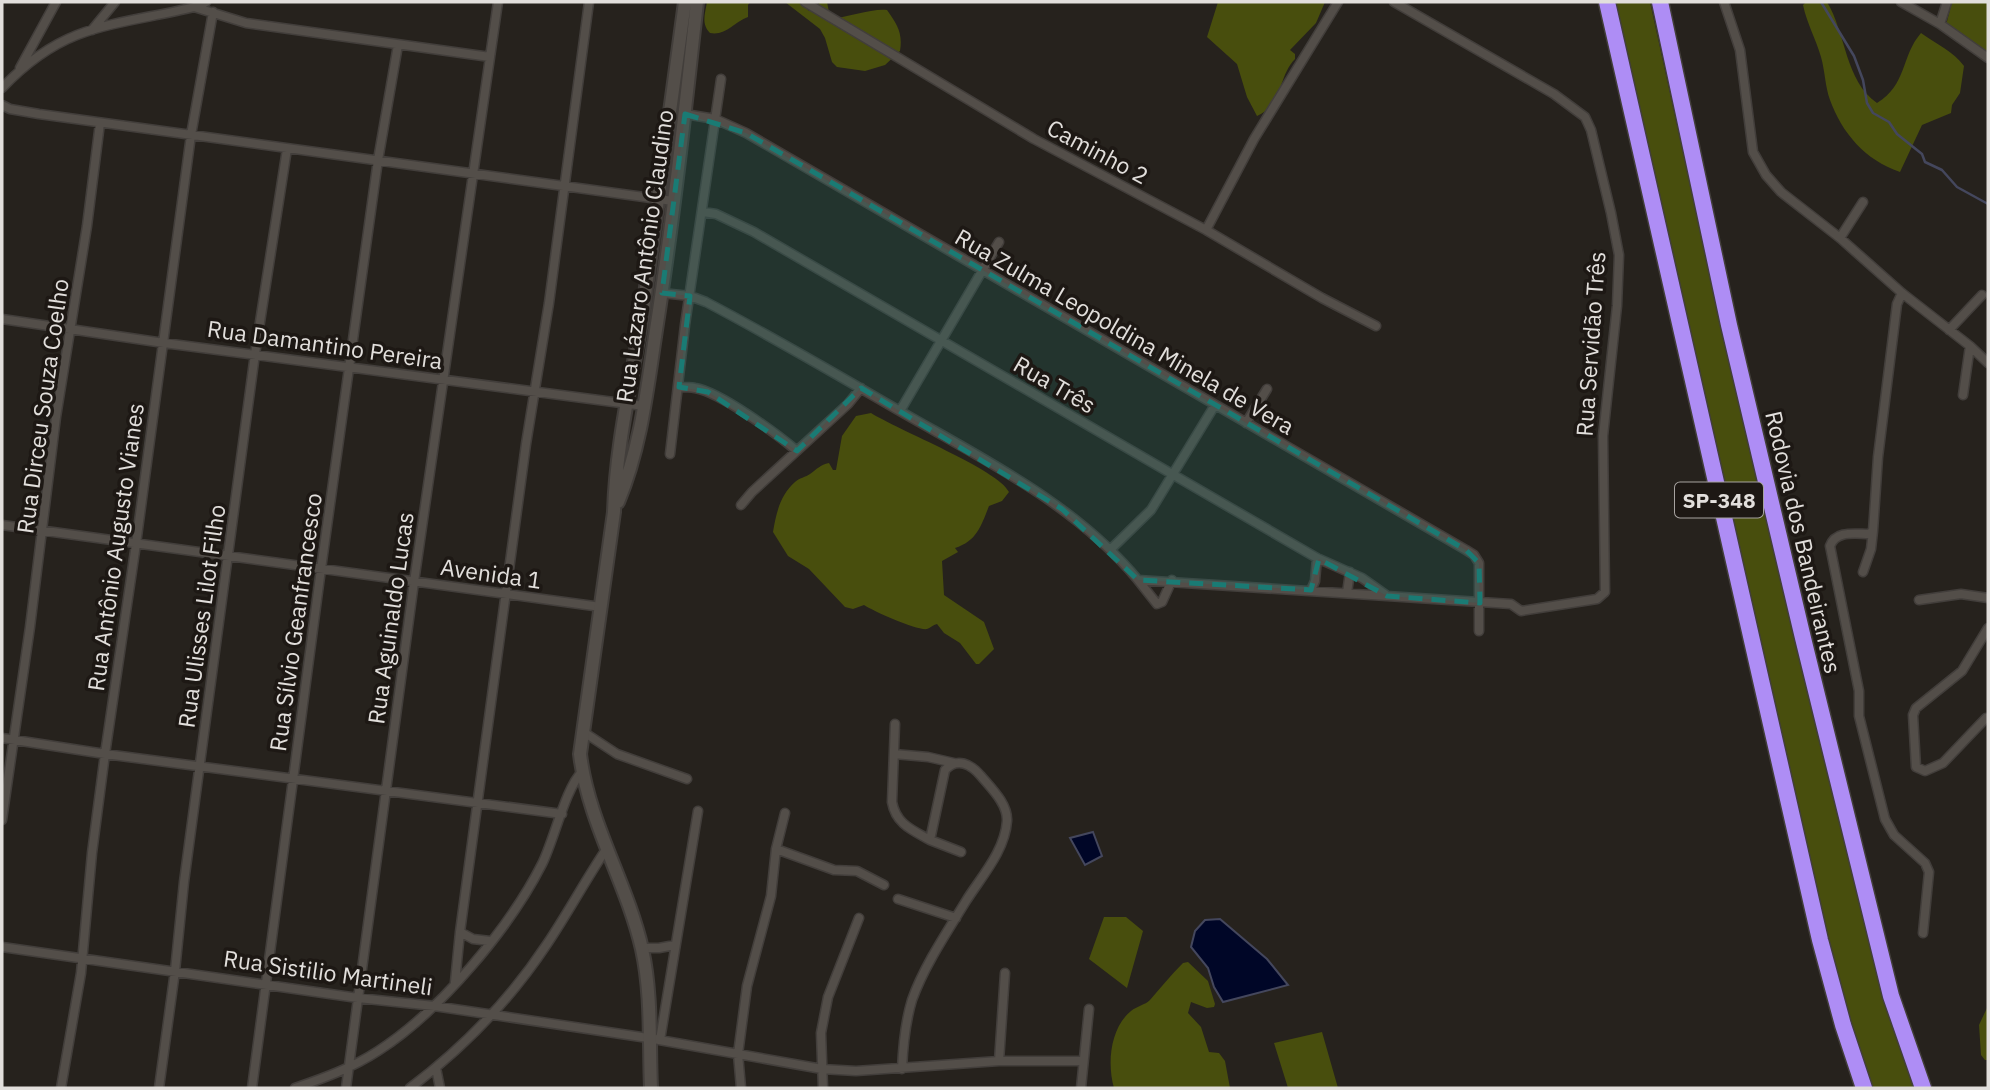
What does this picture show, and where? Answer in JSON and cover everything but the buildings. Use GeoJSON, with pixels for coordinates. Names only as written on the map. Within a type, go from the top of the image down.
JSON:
{"type":"FeatureCollection","features":[{"type":"Feature","properties":{"kind":"highway","name":"SP-348"},"geometry":{"type":"LineString","coordinates":[[1607,2],[1820,940],[1843,1025],[1864,1088]]}},
{"type":"Feature","properties":{"kind":"highway","name":"Rodovia dos Bandeirantes"},"geometry":{"type":"LineString","coordinates":[[1660,2],[1735,351],[1803,638],[1891,996],[1921,1082]]}},
{"type":"Feature","properties":{"kind":"highway"},"geometry":{"type":"LineString","coordinates":[[1921,1082],[1932,1088]]}},
{"type":"Feature","properties":{"kind":"main road","name":"Rua Lázaro Antônio Claudino"},"geometry":{"type":"LineString","coordinates":[[651,1088],[654,1039],[642,948],[582,772],[580,754],[614,512],[618,463],[685,2]]}},
{"type":"Feature","properties":{"kind":"main road","name":"Rua Lázaro Antônio Claudino"},"geometry":{"type":"LineString","coordinates":[[614,512],[635,455],[644,406],[662,293],[697,2]]}},
{"type":"Feature","properties":{"kind":"street"},"geometry":{"type":"LineString","coordinates":[[19,71],[56,2]]}},
{"type":"Feature","properties":{"kind":"street"},"geometry":{"type":"LineString","coordinates":[[92,30],[115,2]]}},
{"type":"Feature","properties":{"kind":"street"},"geometry":{"type":"LineString","coordinates":[[2,88],[19,71],[73,36],[206,2]]}},
{"type":"Feature","properties":{"kind":"street","name":"Rua Aguinaldo Lucas"},"geometry":{"type":"LineString","coordinates":[[346,1088],[414,582],[498,2]]}},
{"type":"Feature","properties":{"kind":"street"},"geometry":{"type":"LineString","coordinates":[[455,982],[526,444],[589,2]]}},
{"type":"Feature","properties":{"kind":"street","name":"Caminho 2"},"geometry":{"type":"LineString","coordinates":[[805,2],[1034,139],[1206,230],[1322,298],[1376,326]]}},
{"type":"Feature","properties":{"kind":"street"},"geometry":{"type":"LineString","coordinates":[[1206,230],[1254,139],[1338,2]]}},
{"type":"Feature","properties":{"kind":"street","name":"Rua Servidão Três"},"geometry":{"type":"LineString","coordinates":[[1394,2],[1554,93],[1585,117],[1591,130],[1609,202],[1619,256],[1617,306],[1603,436],[1605,592],[1590,601],[1521,611],[1511,604],[1479,603]]}},
{"type":"Feature","properties":{"kind":"street"},"geometry":{"type":"LineString","coordinates":[[1724,2],[1740,50],[1750,136],[1759,164],[1782,192],[1902,293],[1970,345],[1988,363]]}},
{"type":"Feature","properties":{"kind":"street"},"geometry":{"type":"LineString","coordinates":[[1901,2],[1940,24],[1988,58]]}},
{"type":"Feature","properties":{"kind":"street"},"geometry":{"type":"LineString","coordinates":[[1940,24],[1947,2]]}},
{"type":"Feature","properties":{"kind":"street"},"geometry":{"type":"LineString","coordinates":[[194,7],[246,23],[490,57]]}},
{"type":"Feature","properties":{"kind":"street","name":"Rua Antônio Augusto Vianes"},"geometry":{"type":"LineString","coordinates":[[61,1088],[82,959],[105,754],[191,135],[214,12]]}},
{"type":"Feature","properties":{"kind":"street","name":"Rua Sílvio Geanfrancesco"},"geometry":{"type":"LineString","coordinates":[[252,1088],[378,160],[398,45]]}},
{"type":"Feature","properties":{"kind":"street"},"geometry":{"type":"LineString","coordinates":[[670,454],[721,79]]}},
{"type":"Feature","properties":{"kind":"street"},"geometry":{"type":"LineString","coordinates":[[2,105],[21,112],[673,201]]}},
{"type":"Feature","properties":{"kind":"street","name":"Rua Zulma Leopoldina Minela de Vera"},"geometry":{"type":"LineString","coordinates":[[685,114],[715,119],[746,133],[1474,555],[1479,563],[1479,631]]}},
{"type":"Feature","properties":{"kind":"street","name":"Rua Dirceu Souza Coelho"},"geometry":{"type":"LineString","coordinates":[[2,820],[43,531],[56,417],[72,329],[100,123]]}},
{"type":"Feature","properties":{"kind":"street","name":"Rua Ulisses Lilot Filho"},"geometry":{"type":"LineString","coordinates":[[159,1088],[255,354],[287,149]]}},
{"type":"Feature","properties":{"kind":"street"},"geometry":{"type":"LineString","coordinates":[[1840,239],[1863,202]]}},
{"type":"Feature","properties":{"kind":"street","name":"Rua Três"},"geometry":{"type":"LineString","coordinates":[[703,212],[716,214],[754,232],[1317,558],[1350,572],[1387,596]]}},
{"type":"Feature","properties":{"kind":"street"},"geometry":{"type":"LineString","coordinates":[[900,411],[999,242]]}},
{"type":"Feature","properties":{"kind":"street"},"geometry":{"type":"LineString","coordinates":[[662,293],[690,296],[712,305],[861,388],[1032,489],[1062,509],[1111,549],[1157,604],[1162,602],[1172,580]]}},
{"type":"Feature","properties":{"kind":"street"},"geometry":{"type":"LineString","coordinates":[[1863,572],[1871,549],[1878,457],[1897,304],[1902,293]]}},
{"type":"Feature","properties":{"kind":"street"},"geometry":{"type":"LineString","coordinates":[[1949,330],[1982,295]]}},
{"type":"Feature","properties":{"kind":"street","name":"Rua Damantino Pereira"},"geometry":{"type":"LineString","coordinates":[[2,318],[164,343],[644,406]]}},
{"type":"Feature","properties":{"kind":"street"},"geometry":{"type":"LineString","coordinates":[[1963,395],[1970,345]]}},
{"type":"Feature","properties":{"kind":"street"},"geometry":{"type":"LineString","coordinates":[[679,387],[708,392],[774,431],[797,451]]}},
{"type":"Feature","properties":{"kind":"street"},"geometry":{"type":"LineString","coordinates":[[741,505],[848,404],[861,388]]}},
{"type":"Feature","properties":{"kind":"street"},"geometry":{"type":"LineString","coordinates":[[1246,423],[1267,389]]}},
{"type":"Feature","properties":{"kind":"street"},"geometry":{"type":"LineString","coordinates":[[1111,549],[1151,510],[1215,405]]}},
{"type":"Feature","properties":{"kind":"street","name":"Avenida 1"},"geometry":{"type":"LineString","coordinates":[[2,525],[601,607]]}},
{"type":"Feature","properties":{"kind":"street"},"geometry":{"type":"LineString","coordinates":[[1873,531],[1870,534],[1840,535],[1835,537],[1830,546],[1859,691],[1859,716],[1885,819],[1894,835],[1925,863],[1929,872],[1923,933]]}},
{"type":"Feature","properties":{"kind":"street"},"geometry":{"type":"LineString","coordinates":[[1311,590],[1315,581],[1317,558]]}},
{"type":"Feature","properties":{"kind":"street"},"geometry":{"type":"LineString","coordinates":[[1347,593],[1350,572]]}},
{"type":"Feature","properties":{"kind":"street"},"geometry":{"type":"LineString","coordinates":[[1138,580],[1172,580],[1479,603]]}},
{"type":"Feature","properties":{"kind":"street"},"geometry":{"type":"LineString","coordinates":[[1919,600],[1961,594],[1988,598]]}},
{"type":"Feature","properties":{"kind":"street"},"geometry":{"type":"LineString","coordinates":[[1986,718],[1943,763],[1925,771],[1916,767],[1913,715],[1916,708],[1962,671],[1988,628]]}},
{"type":"Feature","properties":{"kind":"street"},"geometry":{"type":"LineString","coordinates":[[895,724],[894,811],[901,823],[930,840],[961,852]]}},
{"type":"Feature","properties":{"kind":"street"},"geometry":{"type":"LineString","coordinates":[[582,731],[617,754],[687,779]]}},
{"type":"Feature","properties":{"kind":"street"},"geometry":{"type":"LineString","coordinates":[[2,738],[562,814]]}},
{"type":"Feature","properties":{"kind":"street"},"geometry":{"type":"LineString","coordinates":[[894,754],[966,764],[976,771],[1005,809],[1007,820],[995,857],[956,918],[913,998],[904,1038],[902,1069]]}},
{"type":"Feature","properties":{"kind":"street"},"geometry":{"type":"LineString","coordinates":[[930,840],[945,770],[954,763]]}},
{"type":"Feature","properties":{"kind":"street"},"geometry":{"type":"LineString","coordinates":[[295,1088],[348,1068],[378,1051],[409,1029],[434,1006],[490,941],[531,883],[554,838],[572,784],[582,772]]}},
{"type":"Feature","properties":{"kind":"street"},"geometry":{"type":"LineString","coordinates":[[654,1039],[675,945],[698,811]]}},
{"type":"Feature","properties":{"kind":"street"},"geometry":{"type":"LineString","coordinates":[[741,1088],[738,1054],[747,986],[771,896],[776,849],[785,813]]}},
{"type":"Feature","properties":{"kind":"street"},"geometry":{"type":"LineString","coordinates":[[410,1088],[436,1068],[493,1014],[546,946],[607,848]]}},
{"type":"Feature","properties":{"kind":"street"},"geometry":{"type":"LineString","coordinates":[[776,849],[834,870],[857,871],[884,884]]}},
{"type":"Feature","properties":{"kind":"street"},"geometry":{"type":"LineString","coordinates":[[898,899],[956,918]]}},
{"type":"Feature","properties":{"kind":"street"},"geometry":{"type":"LineString","coordinates":[[823,1088],[821,1033],[828,997],[859,918]]}},
{"type":"Feature","properties":{"kind":"street"},"geometry":{"type":"LineString","coordinates":[[460,932],[473,939],[490,941]]}},
{"type":"Feature","properties":{"kind":"street"},"geometry":{"type":"LineString","coordinates":[[642,948],[675,945]]}},
{"type":"Feature","properties":{"kind":"street","name":"Rua Sistilio Martineli"},"geometry":{"type":"LineString","coordinates":[[2,947],[358,998],[493,1014],[822,1069],[902,1069],[999,1061],[1083,1061]]}},
{"type":"Feature","properties":{"kind":"street"},"geometry":{"type":"LineString","coordinates":[[999,1061],[1005,973]]}},
{"type":"Feature","properties":{"kind":"street"},"geometry":{"type":"LineString","coordinates":[[1081,1088],[1089,1009]]}},
{"type":"Feature","properties":{"kind":"street"},"geometry":{"type":"LineString","coordinates":[[436,1068],[440,1088]]}},
{"type":"Feature","properties":{"kind":"highlighted area"},"geometry":{"type":"Polygon","coordinates":[[[685,114],[746,133],[1466,550],[1479,563],[1480,603],[1387,596],[1319,559],[1311,590],[1138,580],[1062,509],[861,388],[797,451],[708,392],[679,387],[690,296],[662,293],[685,114]]]}},
{"type":"Feature","properties":{"kind":"green space"},"geometry":{"type":"Polygon","coordinates":[[[707,2],[750,2],[748,17],[725,31],[710,33],[705,22],[707,2]]]}},
{"type":"Feature","properties":{"kind":"green space"},"geometry":{"type":"Polygon","coordinates":[[[785,2],[801,2],[809,11],[821,2],[827,2],[832,19],[887,10],[898,29],[900,51],[885,65],[865,71],[837,67],[832,62],[820,29],[785,2]]]}},
{"type":"Feature","properties":{"kind":"green space"},"geometry":{"type":"Polygon","coordinates":[[[1218,2],[1325,2],[1316,23],[1290,50],[1295,54],[1295,59],[1285,74],[1272,105],[1257,116],[1247,97],[1237,64],[1207,37],[1218,2]]]}},
{"type":"Feature","properties":{"kind":"green space"},"geometry":{"type":"Polygon","coordinates":[[[1615,2],[1650,2],[1756,475],[1855,883],[1888,1007],[1915,1088],[1871,1088],[1838,986],[1615,2]]]}},
{"type":"Feature","properties":{"kind":"green space"},"geometry":{"type":"Polygon","coordinates":[[[1806,2],[1827,2],[1852,70],[1866,94],[1877,103],[1894,88],[1921,33],[1950,52],[1964,66],[1960,93],[1952,105],[1951,113],[1922,125],[1900,172],[1866,153],[1841,123],[1828,95],[1821,57],[1803,5],[1806,2]]]}},
{"type":"Feature","properties":{"kind":"green space"},"geometry":{"type":"Polygon","coordinates":[[[1952,2],[1988,2],[1988,52],[1946,25],[1952,2]]]}},
{"type":"Feature","properties":{"kind":"green space"},"geometry":{"type":"Polygon","coordinates":[[[871,413],[968,462],[1001,483],[1009,492],[1002,501],[989,506],[973,537],[955,548],[958,552],[942,561],[944,595],[984,622],[994,649],[979,664],[976,664],[960,643],[944,633],[937,624],[922,629],[864,605],[853,609],[845,607],[809,569],[788,556],[773,532],[779,505],[790,487],[826,464],[829,463],[833,470],[836,470],[842,436],[856,416],[871,413]]]}},
{"type":"Feature","properties":{"kind":"green space"},"geometry":{"type":"Polygon","coordinates":[[[1104,917],[1126,917],[1143,931],[1127,988],[1089,959],[1104,917]]]}},
{"type":"Feature","properties":{"kind":"green space"},"geometry":{"type":"Polygon","coordinates":[[[1188,962],[1208,981],[1215,1004],[1214,1007],[1207,1008],[1191,1002],[1188,1013],[1201,1027],[1209,1052],[1219,1053],[1225,1061],[1230,1088],[1114,1088],[1111,1058],[1118,1027],[1131,1011],[1150,1000],[1183,963],[1188,962]]]}},
{"type":"Feature","properties":{"kind":"green space"},"geometry":{"type":"Polygon","coordinates":[[[1988,976],[1988,1060],[1985,1060],[1981,1055],[1979,1025],[1987,1008],[1988,976]]]}},
{"type":"Feature","properties":{"kind":"green space"},"geometry":{"type":"Polygon","coordinates":[[[1322,1032],[1338,1088],[1288,1088],[1274,1043],[1322,1032]]]}},
{"type":"Feature","properties":{"kind":"water"},"geometry":{"type":"Polygon","coordinates":[[[1093,832],[1102,856],[1085,865],[1070,838],[1093,832]]]}},
{"type":"Feature","properties":{"kind":"water"},"geometry":{"type":"Polygon","coordinates":[[[1220,919],[1267,959],[1288,985],[1223,1002],[1214,987],[1208,968],[1191,947],[1195,931],[1205,920],[1220,919]]]}},
{"type":"Feature","properties":{"kind":"waterway"},"geometry":{"type":"LineString","coordinates":[[1821,2],[1854,56],[1863,80],[1867,103],[1873,113],[1889,122],[1897,134],[1922,154],[1925,162],[1942,170],[1957,187],[1988,204]]}}]}
